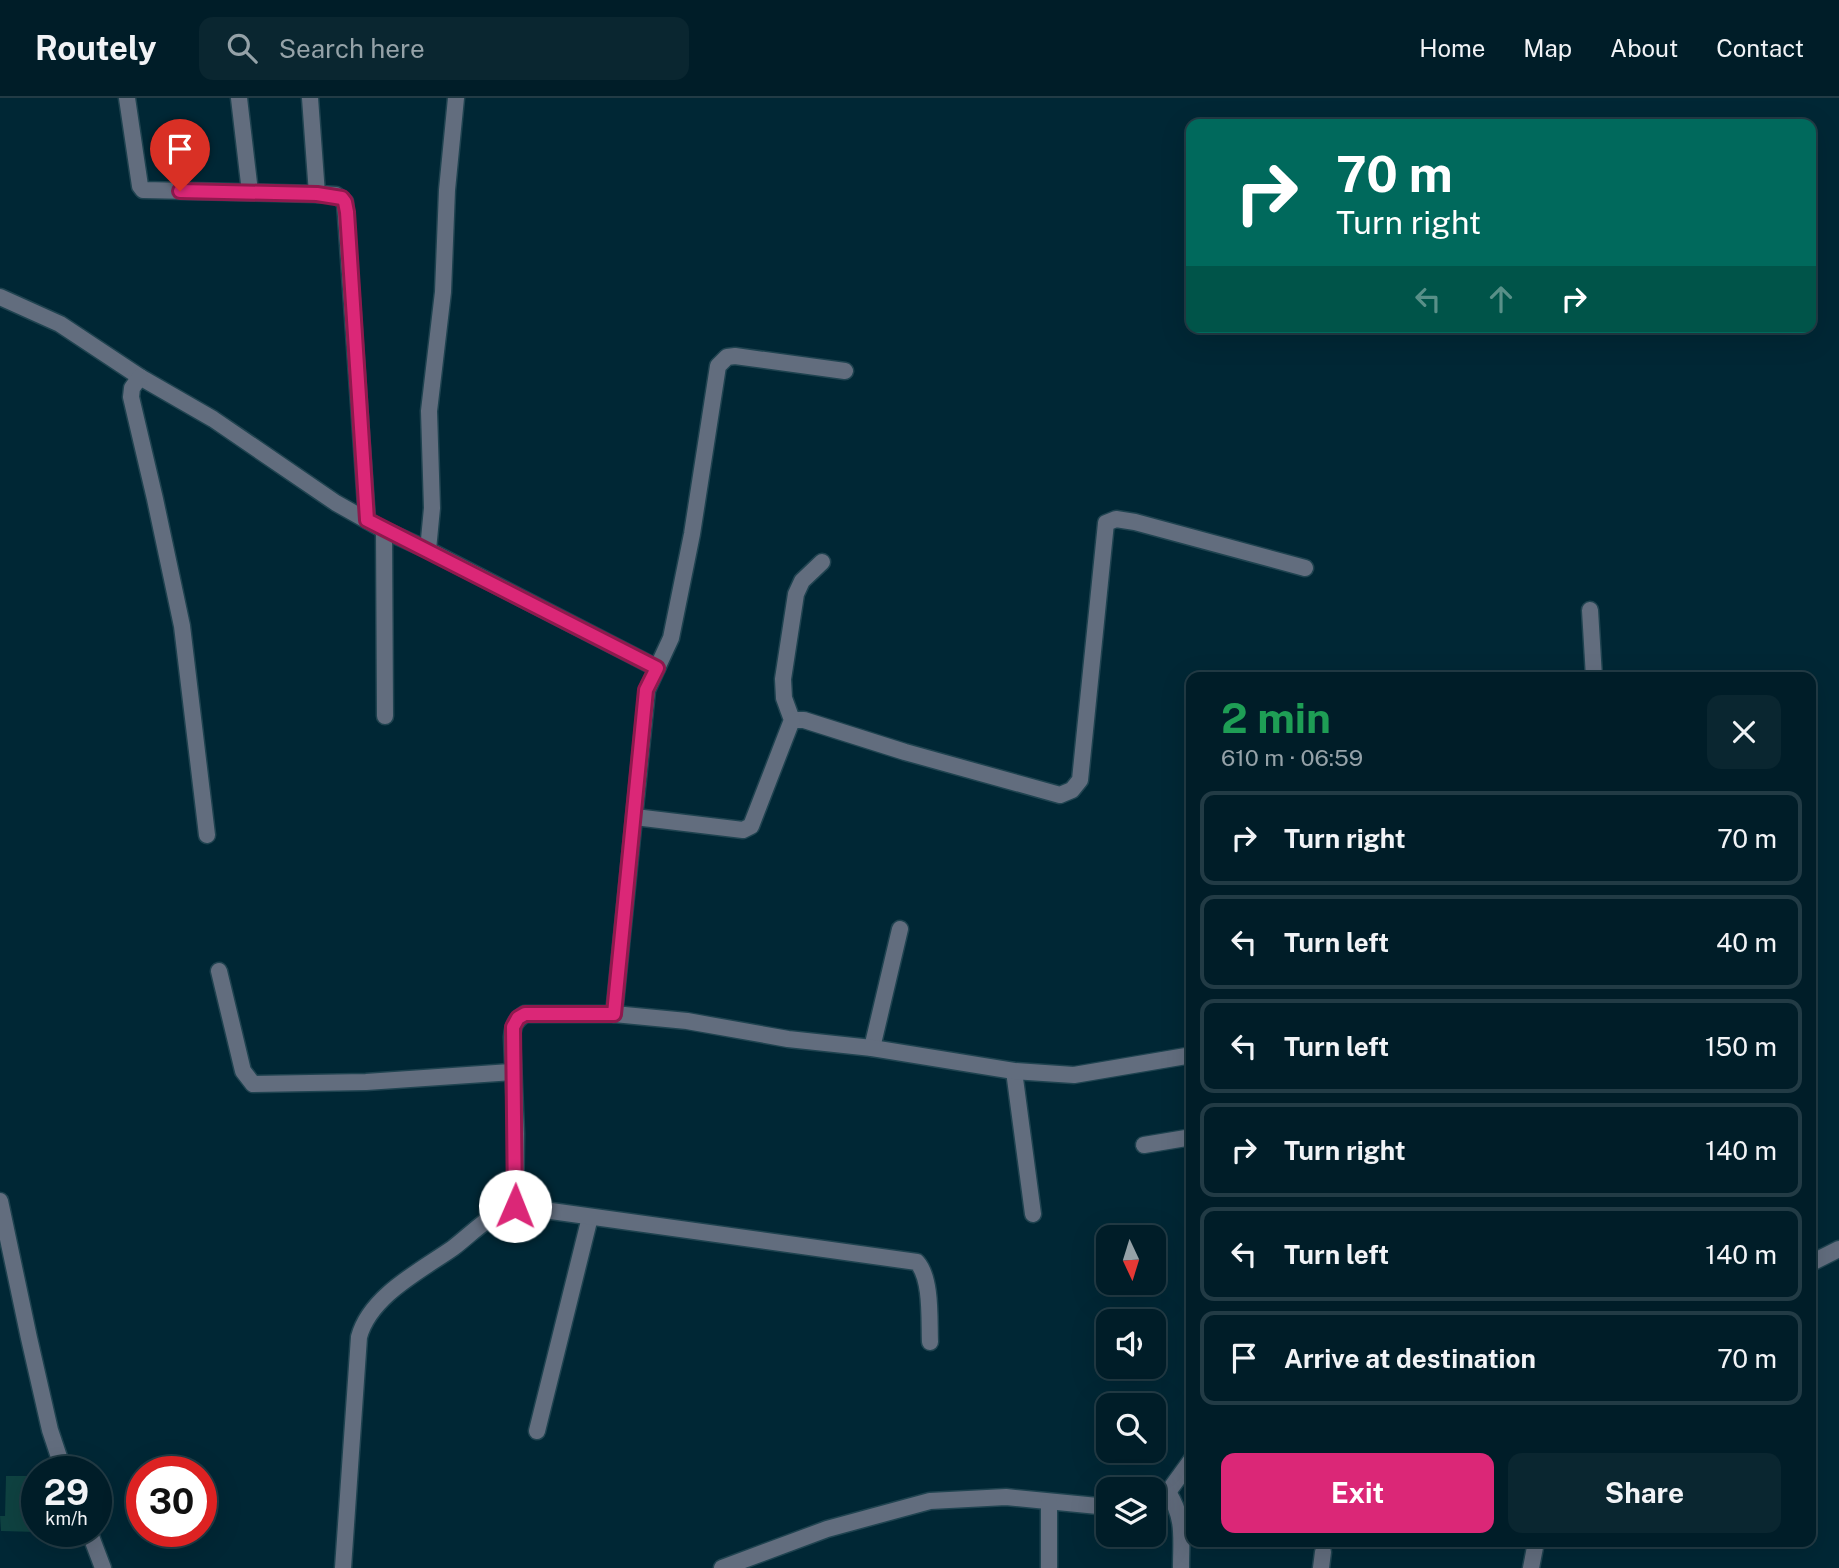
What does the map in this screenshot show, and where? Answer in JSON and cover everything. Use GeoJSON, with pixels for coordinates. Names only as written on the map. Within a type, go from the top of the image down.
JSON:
{"type":"FeatureCollection","features":[{"type":"Feature","properties":{"kind":"street"},"geometry":{"type":"LineString","coordinates":[[127,98],[141,189],[317,194],[342,198],[345,202],[367,520]]}},
{"type":"Feature","properties":{"kind":"street"},"geometry":{"type":"LineString","coordinates":[[239,98],[250,192]]}},
{"type":"Feature","properties":{"kind":"street"},"geometry":{"type":"LineString","coordinates":[[310,98],[317,194]]}},
{"type":"Feature","properties":{"kind":"street"},"geometry":{"type":"LineString","coordinates":[[428,550],[432,508],[429,411],[443,292],[447,190],[456,98]]}},
{"type":"Feature","properties":{"kind":"street"},"geometry":{"type":"LineString","coordinates":[[0,297],[60,324],[140,377],[213,419],[307,484],[384,530],[657,668]]}},
{"type":"Feature","properties":{"kind":"street"},"geometry":{"type":"LineString","coordinates":[[614,1014],[646,690],[671,638],[692,534],[716,377],[721,361],[735,356],[845,371]]}},
{"type":"Feature","properties":{"kind":"street"},"geometry":{"type":"LineString","coordinates":[[140,377],[132,388],[131,397],[182,626],[207,835]]}},
{"type":"Feature","properties":{"kind":"street"},"geometry":{"type":"LineString","coordinates":[[792,720],[804,720],[1059,796],[1072,790],[1080,780],[1102,540],[1106,523],[1116,519],[1135,522],[1305,568]]}},
{"type":"Feature","properties":{"kind":"street"},"geometry":{"type":"LineString","coordinates":[[384,530],[385,716]]}},
{"type":"Feature","properties":{"kind":"street"},"geometry":{"type":"LineString","coordinates":[[635,817],[732,829],[749,828],[792,720],[784,698],[783,679],[794,604],[802,581],[822,562]]}},
{"type":"Feature","properties":{"kind":"street"},"geometry":{"type":"LineString","coordinates":[[1590,610],[1594,672]]}},
{"type":"Feature","properties":{"kind":"street"},"geometry":{"type":"LineString","coordinates":[[872,1048],[900,929]]}},
{"type":"Feature","properties":{"kind":"street"},"geometry":{"type":"LineString","coordinates":[[219,971],[243,1071],[253,1084],[366,1082],[512,1072]]}},
{"type":"Feature","properties":{"kind":"street"},"geometry":{"type":"LineString","coordinates":[[515,1206],[516,1134],[512,1037],[518,1018],[525,1014],[614,1014],[687,1021],[788,1039],[872,1048],[1014,1071],[1074,1075],[1186,1056]]}},
{"type":"Feature","properties":{"kind":"street"},"geometry":{"type":"LineString","coordinates":[[1014,1071],[1033,1214]]}},
{"type":"Feature","properties":{"kind":"street"},"geometry":{"type":"LineString","coordinates":[[1144,1145],[1186,1138]]}},
{"type":"Feature","properties":{"kind":"street"},"geometry":{"type":"LineString","coordinates":[[0,1201],[32,1352],[59,1456]]}},
{"type":"Feature","properties":{"kind":"street"},"geometry":{"type":"LineString","coordinates":[[342,1568],[362,1325],[368,1315],[393,1291],[499,1212],[515,1206],[917,1262],[924,1271],[926,1283],[930,1342]]}},
{"type":"Feature","properties":{"kind":"street"},"geometry":{"type":"LineString","coordinates":[[537,1431],[590,1217]]}},
{"type":"Feature","properties":{"kind":"street"},"geometry":{"type":"LineString","coordinates":[[1816,1261],[1839,1250]]}},
{"type":"Feature","properties":{"kind":"street"},"geometry":{"type":"LineString","coordinates":[[1181,1568],[1181,1519],[1179,1509],[1168,1492],[1186,1467]]}},
{"type":"Feature","properties":{"kind":"street"},"geometry":{"type":"LineString","coordinates":[[722,1568],[827,1529],[930,1501],[1006,1497],[1096,1506]]}},
{"type":"Feature","properties":{"kind":"street"},"geometry":{"type":"LineString","coordinates":[[1049,1502],[1049,1568]]}},
{"type":"Feature","properties":{"kind":"street"},"geometry":{"type":"LineString","coordinates":[[95,1547],[103,1568]]}},
{"type":"Feature","properties":{"kind":"street"},"geometry":{"type":"LineString","coordinates":[[1531,1568],[1535,1547]]}},
{"type":"Feature","properties":{"kind":"building"},"geometry":{"type":"Polygon","coordinates":[[[6,1476],[21,1476],[21,1532],[1,1531],[0,1516],[5,1516],[6,1476]]]}},
{"type":"Feature","properties":{"kind":"route"},"geometry":{"type":"LineString","coordinates":[[180,191],[317,194],[342,198],[347,212],[367,520],[657,668],[646,690],[614,1014],[525,1014],[518,1018],[513,1027],[515,1206]]}}]}
